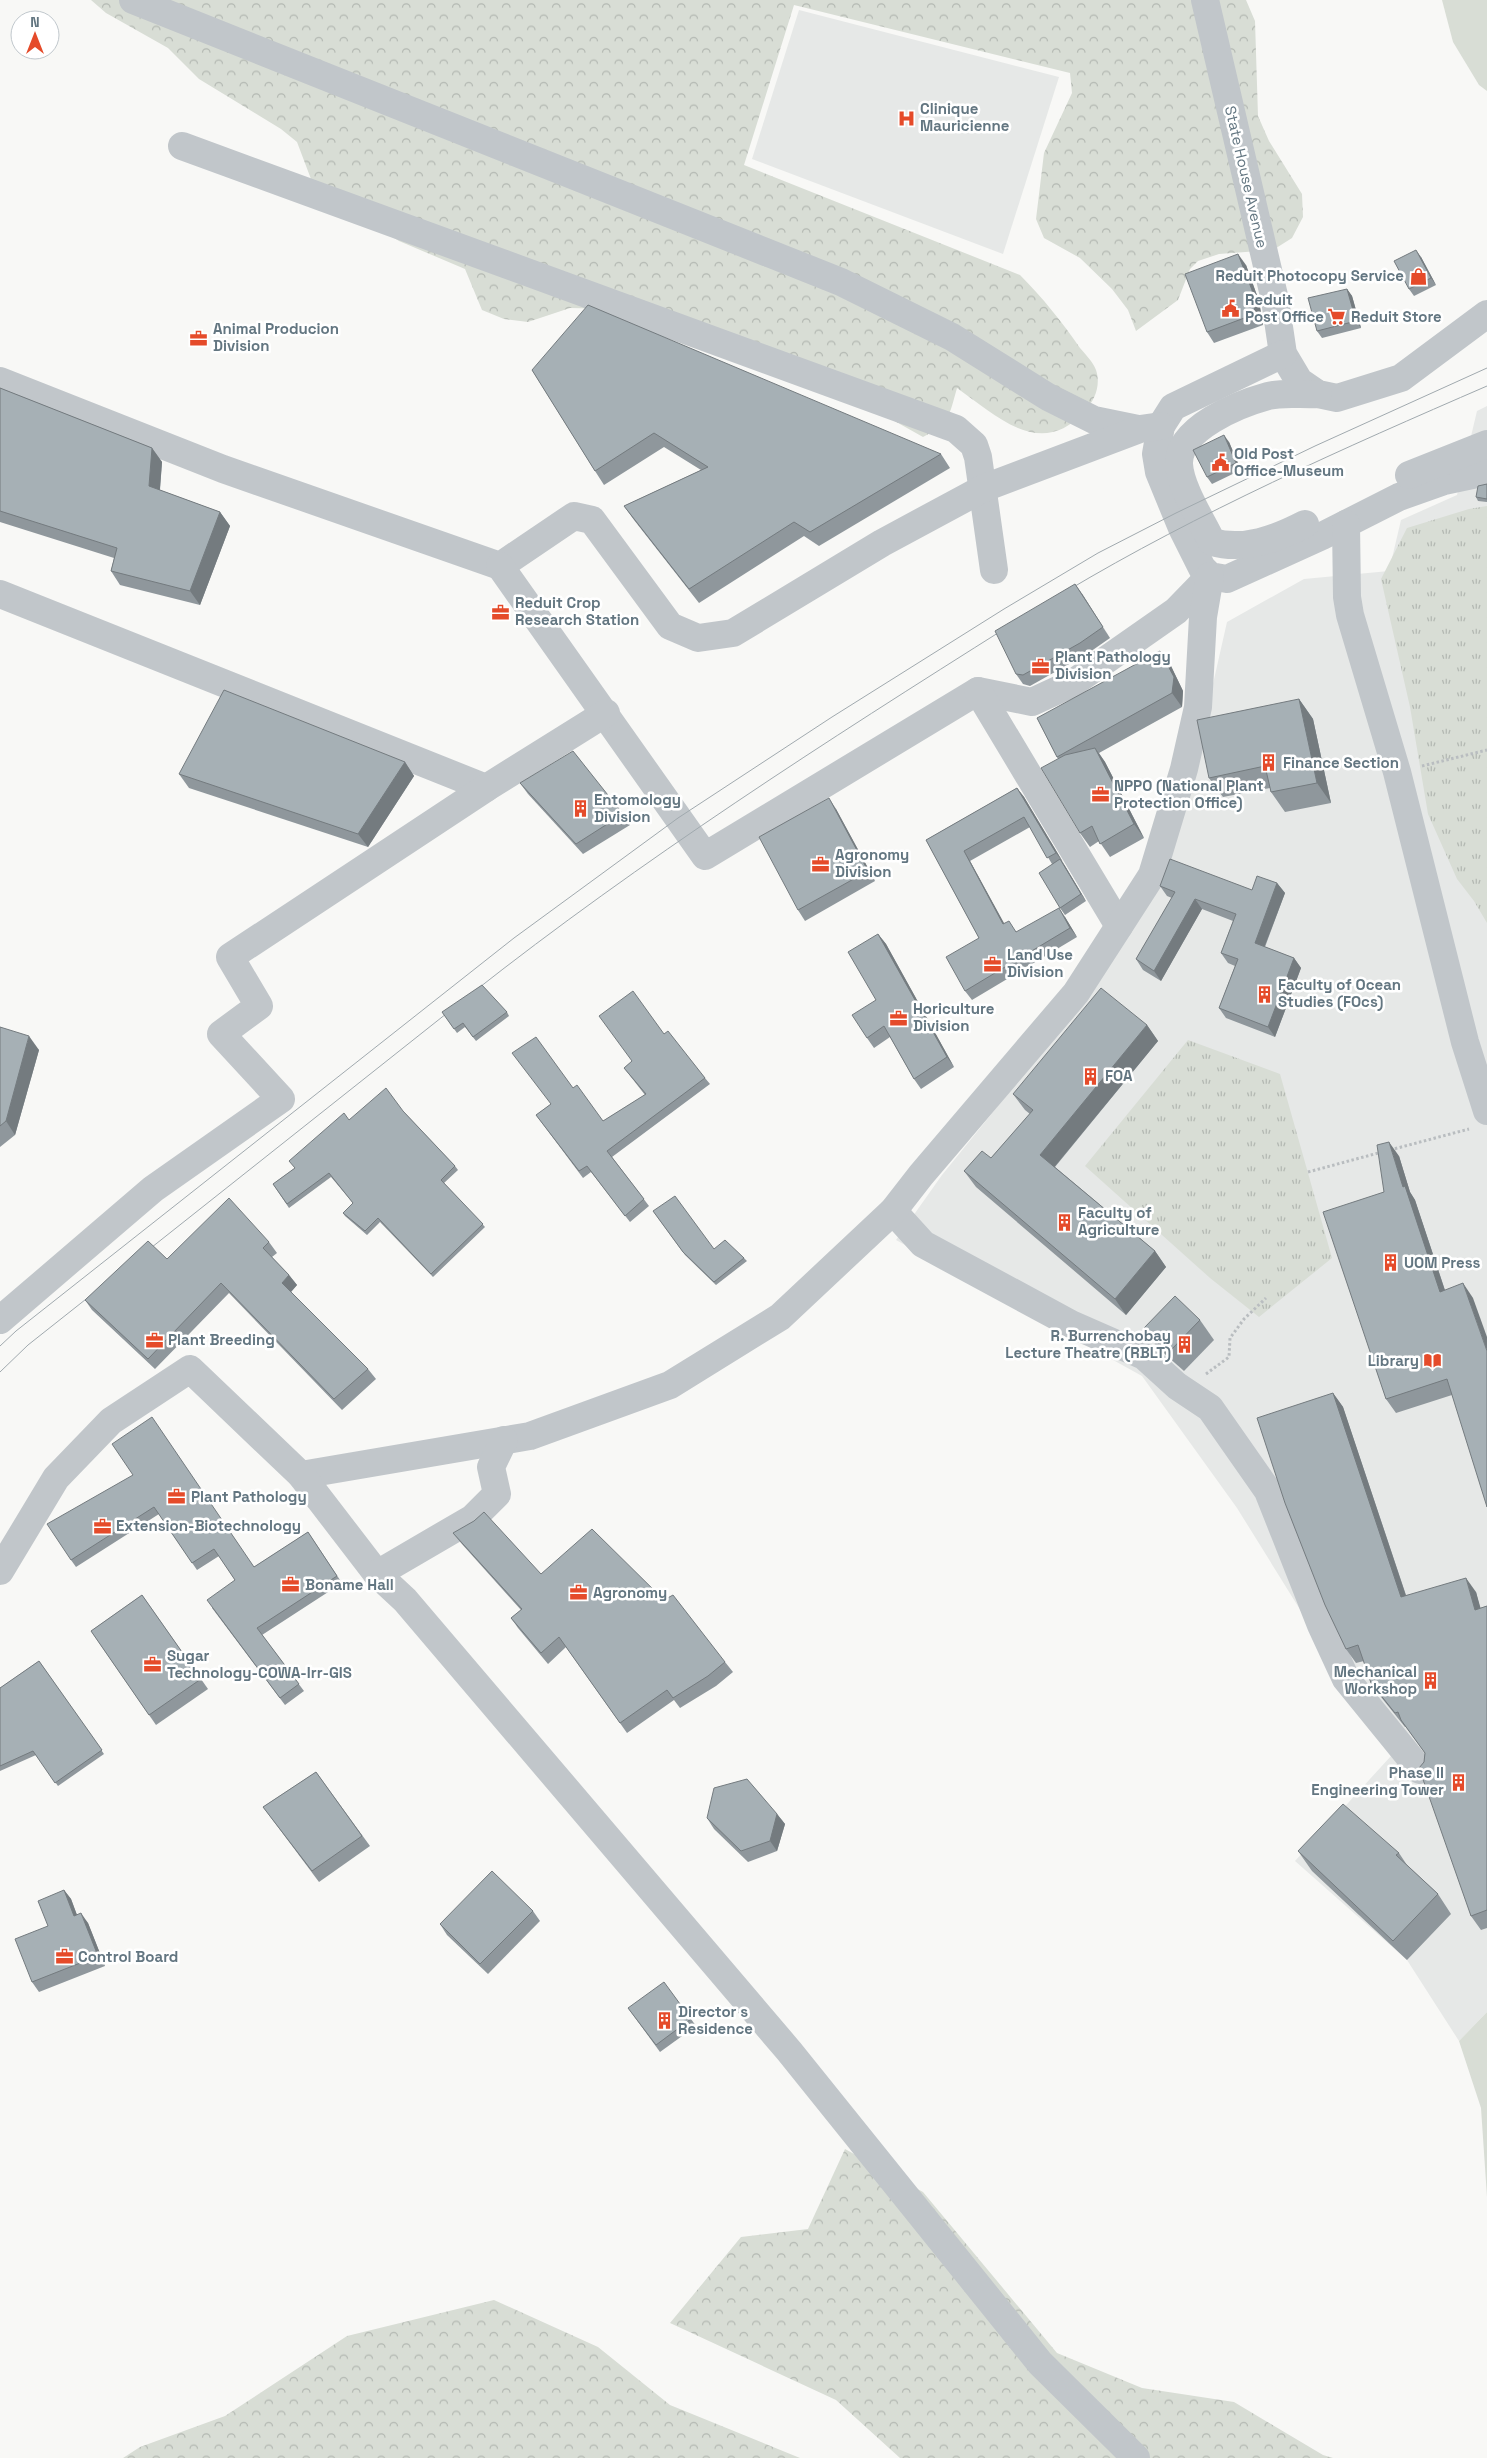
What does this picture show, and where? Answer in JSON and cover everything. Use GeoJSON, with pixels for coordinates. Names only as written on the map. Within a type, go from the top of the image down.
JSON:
{"type":"FeatureCollection","features":[{"type":"Feature","properties":{"kind":"street"},"geometry":{"type":"LineString","coordinates":[[133,0],[841,282],[952,337],[1048,397],[1094,420],[1150,428]]}},
{"type":"Feature","properties":{"kind":"street","name":"State House Avenue"},"geometry":{"type":"LineString","coordinates":[[1206,0],[1274,300],[1283,354]]}},
{"type":"Feature","properties":{"kind":"street"},"geometry":{"type":"LineString","coordinates":[[182,146],[956,429],[974,445],[984,488],[994,570]]}},
{"type":"Feature","properties":{"kind":"street"},"geometry":{"type":"LineString","coordinates":[[1487,314],[1401,378],[1337,398],[1318,394],[1269,396],[1222,414],[1194,432],[1186,440],[1181,451],[1179,464],[1186,486],[1212,542],[1229,546],[1248,545],[1289,532],[1372,490],[1487,444]]}},
{"type":"Feature","properties":{"kind":"street"},"geometry":{"type":"LineString","coordinates":[[500,566],[574,516],[592,520],[670,626],[698,638],[733,633],[882,544],[984,488],[1150,428],[1173,407],[1283,354],[1299,381],[1318,394]]}},
{"type":"Feature","properties":{"kind":"street"},"geometry":{"type":"LineString","coordinates":[[0,381],[223,469],[500,566],[606,713],[705,856],[978,691],[1032,702],[1073,683],[1176,611],[1210,576]]}},
{"type":"Feature","properties":{"kind":"street"},"geometry":{"type":"LineString","coordinates":[[1150,428],[1159,472],[1186,536],[1202,568],[1210,576],[1227,579],[1400,497],[1444,481],[1487,472]]}},
{"type":"Feature","properties":{"kind":"street"},"geometry":{"type":"LineString","coordinates":[[1347,581],[1359,546],[1369,529],[1400,497]]}},
{"type":"Feature","properties":{"kind":"street"},"geometry":{"type":"LineString","coordinates":[[1346,524],[1347,581],[1350,615],[1397,772],[1465,1042],[1482,1119]]}},
{"type":"Feature","properties":{"kind":"street"},"geometry":{"type":"LineString","coordinates":[[301,1475],[530,1436],[670,1385],[780,1317],[893,1212],[921,1174],[1076,993],[1152,875],[1184,769],[1198,707],[1203,617],[1210,576]]}},
{"type":"Feature","properties":{"kind":"street"},"geometry":{"type":"LineString","coordinates":[[0,594],[486,788]]}},
{"type":"Feature","properties":{"kind":"street"},"geometry":{"type":"LineString","coordinates":[[978,691],[1119,926]]}},
{"type":"Feature","properties":{"kind":"street"},"geometry":{"type":"LineString","coordinates":[[0,1320],[153,1189],[281,1099],[221,1034],[259,1006],[230,956],[486,788],[606,713]]}},
{"type":"Feature","properties":{"kind":"street"},"geometry":{"type":"LineString","coordinates":[[893,1212],[924,1244],[1071,1324],[1144,1356],[1177,1386],[1210,1408],[1268,1491],[1321,1625],[1346,1679],[1420,1770]]}},
{"type":"Feature","properties":{"kind":"street"},"geometry":{"type":"LineString","coordinates":[[0,1571],[56,1478],[111,1420],[190,1369],[301,1475],[378,1574],[405,1600],[789,2051],[1040,2363],[1136,2458]]}},
{"type":"Feature","properties":{"kind":"street"},"geometry":{"type":"LineString","coordinates":[[378,1574],[473,1518],[497,1494],[491,1467],[504,1440]]}},
{"type":"Feature","properties":{"kind":"path"},"geometry":{"type":"LineString","coordinates":[[1397,772],[1487,750]]}},
{"type":"Feature","properties":{"kind":"path"},"geometry":{"type":"LineString","coordinates":[[1308,1172],[1482,1119]]}},
{"type":"Feature","properties":{"kind":"path"},"geometry":{"type":"LineString","coordinates":[[1177,1386],[1200,1379],[1228,1357],[1230,1338],[1244,1319],[1266,1298]]}},
{"type":"Feature","properties":{"kind":"shaded area","name":"Clinique Mauricienne"},"geometry":{"type":"Polygon","coordinates":[[[799,10],[1059,77],[1003,254],[752,159],[799,10]]]}},
{"type":"Feature","properties":{"kind":"shaded area"},"geometry":{"type":"Polygon","coordinates":[[[1487,406],[1487,2012],[1459,2041],[1407,1960],[1295,1861],[1391,1756],[1237,1508],[1142,1376],[896,1240],[942,1175],[1084,1000],[1203,728],[1227,622],[1304,579],[1389,571],[1401,520],[1457,495],[1477,411],[1487,406]]]}},
{"type":"Feature","properties":{"kind":"green space"},"geometry":{"type":"Polygon","coordinates":[[[91,0],[1246,0],[1255,21],[1258,116],[1269,141],[1302,194],[1303,217],[1292,238],[1273,250],[1219,254],[1198,261],[1190,269],[1178,300],[1136,331],[1128,310],[1112,289],[1080,258],[1044,238],[1036,219],[1044,153],[1072,93],[1070,73],[794,5],[744,165],[1020,275],[1052,310],[1096,370],[1097,387],[1089,407],[1069,425],[1052,432],[1036,433],[1020,429],[988,411],[957,388],[950,412],[944,423],[923,437],[843,392],[612,309],[570,308],[528,322],[504,319],[482,310],[465,269],[399,241],[314,187],[297,142],[281,129],[199,79],[168,48],[106,13],[91,0]]]}},
{"type":"Feature","properties":{"kind":"green space"},"geometry":{"type":"Polygon","coordinates":[[[1442,0],[1487,0],[1487,91],[1479,85],[1453,42],[1442,0]]]}},
{"type":"Feature","properties":{"kind":"green space"},"geometry":{"type":"Polygon","coordinates":[[[1487,506],[1487,923],[1474,901],[1457,879],[1428,814],[1410,707],[1381,579],[1407,528],[1469,509],[1487,506]]]}},
{"type":"Feature","properties":{"kind":"green space"},"geometry":{"type":"Polygon","coordinates":[[[1188,1040],[1280,1074],[1332,1258],[1259,1317],[1210,1278],[1085,1166],[1188,1040]]]}},
{"type":"Feature","properties":{"kind":"green space"},"geometry":{"type":"Polygon","coordinates":[[[1487,2012],[1487,2197],[1481,2108],[1459,2041],[1487,2012]]]}},
{"type":"Feature","properties":{"kind":"green space"},"geometry":{"type":"Polygon","coordinates":[[[845,2149],[923,2192],[1057,2353],[1142,2388],[1234,2402],[1323,2455],[1333,2458],[900,2458],[836,2400],[670,2323],[741,2237],[808,2229],[845,2149]]]}},
{"type":"Feature","properties":{"kind":"green space"},"geometry":{"type":"Polygon","coordinates":[[[494,2300],[598,2347],[670,2405],[800,2458],[123,2458],[140,2447],[225,2416],[347,2336],[494,2300]]]}},
{"type":"Feature","properties":{"kind":"building"},"geometry":{"type":"Polygon","coordinates":[[[1416,250],[1431,278],[1409,289],[1394,261],[1416,250]]]}},
{"type":"Feature","properties":{"kind":"building"},"geometry":{"type":"Polygon","coordinates":[[[1238,254],[1252,290],[1255,314],[1207,332],[1185,274],[1238,254]]]}},
{"type":"Feature","properties":{"kind":"building","name":"Reduit Store"},"geometry":{"type":"Polygon","coordinates":[[[1347,289],[1356,321],[1317,331],[1308,298],[1347,289]]]}},
{"type":"Feature","properties":{"kind":"building"},"geometry":{"type":"Polygon","coordinates":[[[588,305],[941,454],[810,532],[794,522],[689,589],[624,506],[708,467],[654,433],[595,471],[532,370],[588,305]]]}},
{"type":"Feature","properties":{"kind":"building"},"geometry":{"type":"Polygon","coordinates":[[[0,388],[152,448],[149,486],[220,512],[190,591],[111,571],[117,548],[0,511],[0,388]]]}},
{"type":"Feature","properties":{"kind":"building","name":"Old Post Office-Museum"},"geometry":{"type":"Polygon","coordinates":[[[1224,435],[1236,463],[1207,477],[1193,450],[1224,435]]]}},
{"type":"Feature","properties":{"kind":"building"},"geometry":{"type":"Polygon","coordinates":[[[1487,484],[1487,499],[1476,497],[1478,486],[1487,484]]]}},
{"type":"Feature","properties":{"kind":"building","name":"Plant Pathology Division"},"geometry":{"type":"Polygon","coordinates":[[[1075,584],[1103,627],[1080,643],[1023,675],[1016,674],[995,631],[1075,584]]]}},
{"type":"Feature","properties":{"kind":"building"},"geometry":{"type":"Polygon","coordinates":[[[1160,651],[1174,677],[1172,693],[1057,757],[1037,718],[1160,651]]]}},
{"type":"Feature","properties":{"kind":"building"},"geometry":{"type":"Polygon","coordinates":[[[224,690],[405,762],[358,834],[179,774],[224,690]]]}},
{"type":"Feature","properties":{"kind":"building","name":"Finance Section"},"geometry":{"type":"Polygon","coordinates":[[[1299,699],[1317,783],[1271,792],[1265,766],[1209,778],[1197,720],[1299,699]]]}},
{"type":"Feature","properties":{"kind":"building"},"geometry":{"type":"Polygon","coordinates":[[[1095,748],[1134,824],[1100,844],[1092,826],[1080,833],[1041,768],[1065,755],[1095,748]]]}},
{"type":"Feature","properties":{"kind":"building","name":"Entomology Division"},"geometry":{"type":"Polygon","coordinates":[[[573,751],[623,814],[576,844],[520,783],[573,751]]]}},
{"type":"Feature","properties":{"kind":"building"},"geometry":{"type":"Polygon","coordinates":[[[1017,788],[1056,853],[1047,858],[1024,817],[964,851],[1003,924],[1009,921],[1016,932],[1059,908],[1070,928],[965,991],[946,957],[979,938],[926,840],[1017,788]]]}},
{"type":"Feature","properties":{"kind":"building","name":"Agronomy Division"},"geometry":{"type":"Polygon","coordinates":[[[829,798],[868,871],[798,910],[759,837],[829,798]]]}},
{"type":"Feature","properties":{"kind":"building"},"geometry":{"type":"Polygon","coordinates":[[[1060,859],[1081,894],[1060,908],[1039,873],[1060,859]]]}},
{"type":"Feature","properties":{"kind":"building"},"geometry":{"type":"Polygon","coordinates":[[[1170,859],[1252,890],[1257,876],[1277,883],[1255,943],[1294,958],[1268,1027],[1219,1008],[1238,959],[1221,953],[1236,914],[1195,899],[1154,971],[1136,959],[1175,892],[1160,886],[1170,859]]]}},
{"type":"Feature","properties":{"kind":"building","name":"Horiculture Division"},"geometry":{"type":"Polygon","coordinates":[[[878,934],[947,1057],[914,1079],[884,1026],[867,1038],[852,1015],[876,1000],[848,952],[878,934]]]}},
{"type":"Feature","properties":{"kind":"building"},"geometry":{"type":"Polygon","coordinates":[[[482,985],[507,1012],[473,1037],[463,1023],[454,1029],[442,1012],[482,985]]]}},
{"type":"Feature","properties":{"kind":"building"},"geometry":{"type":"Polygon","coordinates":[[[1101,988],[1147,1025],[1040,1155],[1155,1251],[1115,1299],[964,1171],[982,1151],[991,1158],[1033,1110],[1013,1094],[1101,988]]]}},
{"type":"Feature","properties":{"kind":"building"},"geometry":{"type":"Polygon","coordinates":[[[633,991],[664,1034],[668,1031],[705,1078],[607,1151],[644,1199],[625,1216],[587,1166],[579,1171],[536,1115],[551,1104],[512,1053],[536,1037],[573,1088],[577,1085],[603,1121],[646,1094],[624,1068],[632,1061],[599,1016],[633,991]]]}},
{"type":"Feature","properties":{"kind":"building"},"geometry":{"type":"Polygon","coordinates":[[[0,1027],[29,1036],[6,1121],[0,1126],[0,1027]]]}},
{"type":"Feature","properties":{"kind":"building"},"geometry":{"type":"Polygon","coordinates":[[[386,1088],[403,1111],[455,1166],[441,1180],[483,1224],[431,1274],[378,1218],[365,1231],[343,1213],[353,1203],[329,1173],[287,1204],[273,1184],[295,1168],[289,1161],[344,1113],[349,1120],[386,1088]]]}},
{"type":"Feature","properties":{"kind":"building"},"geometry":{"type":"Polygon","coordinates":[[[1389,1142],[1440,1292],[1463,1283],[1487,1351],[1487,1507],[1447,1379],[1386,1399],[1323,1212],[1384,1192],[1377,1145],[1389,1142]]]}},
{"type":"Feature","properties":{"kind":"building"},"geometry":{"type":"Polygon","coordinates":[[[675,1196],[714,1249],[725,1240],[744,1258],[714,1282],[683,1252],[653,1211],[675,1196]]]}},
{"type":"Feature","properties":{"kind":"building"},"geometry":{"type":"Polygon","coordinates":[[[229,1198],[269,1242],[263,1248],[289,1275],[282,1283],[368,1369],[334,1399],[221,1283],[148,1359],[85,1300],[148,1241],[167,1259],[229,1198]]]}},
{"type":"Feature","properties":{"kind":"building"},"geometry":{"type":"Polygon","coordinates":[[[1175,1296],[1200,1320],[1170,1351],[1144,1328],[1175,1296]]]}},
{"type":"Feature","properties":{"kind":"building"},"geometry":{"type":"Polygon","coordinates":[[[1333,1393],[1401,1597],[1466,1578],[1475,1610],[1487,1606],[1487,1910],[1471,1916],[1419,1768],[1424,1762],[1425,1753],[1401,1720],[1398,1712],[1395,1713],[1371,1683],[1358,1645],[1346,1649],[1325,1605],[1285,1503],[1257,1418],[1333,1393]]]}},
{"type":"Feature","properties":{"kind":"building"},"geometry":{"type":"Polygon","coordinates":[[[152,1417],[254,1567],[308,1532],[337,1576],[257,1628],[299,1684],[280,1698],[207,1600],[235,1580],[214,1549],[192,1563],[154,1507],[71,1560],[47,1524],[133,1475],[112,1444],[152,1417]]]}},
{"type":"Feature","properties":{"kind":"building"},"geometry":{"type":"Polygon","coordinates":[[[484,1512],[541,1574],[592,1529],[664,1600],[673,1595],[725,1662],[708,1676],[673,1698],[667,1690],[620,1723],[559,1637],[541,1653],[511,1618],[522,1609],[453,1533],[474,1521],[484,1512]]]}},
{"type":"Feature","properties":{"kind":"building","name":"Sugar Technology-COWA-Irr-GIS"},"geometry":{"type":"Polygon","coordinates":[[[142,1595],[201,1679],[149,1715],[91,1631],[142,1595]]]}},
{"type":"Feature","properties":{"kind":"building"},"geometry":{"type":"Polygon","coordinates":[[[39,1661],[102,1750],[55,1783],[33,1751],[0,1766],[0,1688],[39,1661]]]}},
{"type":"Feature","properties":{"kind":"building"},"geometry":{"type":"Polygon","coordinates":[[[316,1772],[362,1836],[312,1871],[263,1807],[316,1772]]]}},
{"type":"Feature","properties":{"kind":"building"},"geometry":{"type":"Polygon","coordinates":[[[747,1779],[777,1814],[770,1841],[741,1851],[707,1818],[714,1788],[747,1779]]]}},
{"type":"Feature","properties":{"kind":"building"},"geometry":{"type":"Polygon","coordinates":[[[1343,1804],[1399,1853],[1396,1855],[1438,1894],[1393,1941],[1298,1851],[1343,1804]]]}},
{"type":"Feature","properties":{"kind":"building"},"geometry":{"type":"Polygon","coordinates":[[[492,1871],[533,1911],[480,1964],[440,1924],[492,1871]]]}},
{"type":"Feature","properties":{"kind":"building"},"geometry":{"type":"Polygon","coordinates":[[[64,1890],[74,1916],[81,1913],[98,1956],[32,1982],[15,1939],[48,1926],[38,1901],[64,1890]]]}},
{"type":"Feature","properties":{"kind":"building","name":"Director s Residence"},"geometry":{"type":"Polygon","coordinates":[[[664,1982],[691,2019],[656,2045],[628,2008],[664,1982]]]}},
{"type":"Feature","properties":{"kind":"tram line"},"geometry":{"type":"LineString","coordinates":[[0,1346],[16,1331],[514,938],[678,818],[832,717],[1004,609],[1098,553],[1315,446],[1487,368]]}},
{"type":"Feature","properties":{"kind":"tram line"},"geometry":{"type":"LineString","coordinates":[[1065,592],[1167,535],[1273,482],[1487,386]]}},
{"type":"Feature","properties":{"kind":"tram line"},"geometry":{"type":"LineString","coordinates":[[471,994],[601,896],[735,803],[871,713],[1009,626]]}},
{"type":"Feature","properties":{"kind":"tram line"},"geometry":{"type":"LineString","coordinates":[[142,1255],[456,1006]]}},
{"type":"Feature","properties":{"kind":"tram line"},"geometry":{"type":"LineString","coordinates":[[0,1372],[28,1345],[95,1292]]}},
{"type":"Feature","properties":{"kind":"place","name":"Clinique Mauricienne"},"geometry":{"type":"Point","coordinates":[906,118]}},
{"type":"Feature","properties":{"kind":"place","name":"Reduit Photocopy Service"},"geometry":{"type":"Point","coordinates":[1418,276]}},
{"type":"Feature","properties":{"kind":"place","name":"Reduit Post Office"},"geometry":{"type":"Point","coordinates":[1231,309]}},
{"type":"Feature","properties":{"kind":"place","name":"Reduit Store"},"geometry":{"type":"Point","coordinates":[1337,317]}},
{"type":"Feature","properties":{"kind":"place","name":"Animal Producion Division"},"geometry":{"type":"Point","coordinates":[199,338]}},
{"type":"Feature","properties":{"kind":"place","name":"Old Post Office-Museum"},"geometry":{"type":"Point","coordinates":[1220,463]}},
{"type":"Feature","properties":{"kind":"place","name":"Reduit Crop Research Station"},"geometry":{"type":"Point","coordinates":[501,612]}},
{"type":"Feature","properties":{"kind":"place","name":"Plant Pathology Division"},"geometry":{"type":"Point","coordinates":[1041,666]}},
{"type":"Feature","properties":{"kind":"place","name":"Finance Section"},"geometry":{"type":"Point","coordinates":[1269,763]}},
{"type":"Feature","properties":{"kind":"place","name":"NPPO (National Plant Protection Office)"},"geometry":{"type":"Point","coordinates":[1100,795]}},
{"type":"Feature","properties":{"kind":"place","name":"Entomology Division"},"geometry":{"type":"Point","coordinates":[580,809]}},
{"type":"Feature","properties":{"kind":"place","name":"Agronomy Division"},"geometry":{"type":"Point","coordinates":[821,864]}},
{"type":"Feature","properties":{"kind":"place","name":"Land Use Division"},"geometry":{"type":"Point","coordinates":[993,964]}},
{"type":"Feature","properties":{"kind":"place","name":"Faculty of Ocean Studies (FOcs)"},"geometry":{"type":"Point","coordinates":[1264,994]}},
{"type":"Feature","properties":{"kind":"place","name":"Horiculture Division"},"geometry":{"type":"Point","coordinates":[899,1018]}},
{"type":"Feature","properties":{"kind":"place","name":"FOA"},"geometry":{"type":"Point","coordinates":[1091,1076]}},
{"type":"Feature","properties":{"kind":"place","name":"Faculty of Agriculture"},"geometry":{"type":"Point","coordinates":[1064,1222]}},
{"type":"Feature","properties":{"kind":"place","name":"UOM Press"},"geometry":{"type":"Point","coordinates":[1390,1263]}},
{"type":"Feature","properties":{"kind":"place","name":"Plant Breeding"},"geometry":{"type":"Point","coordinates":[154,1340]}},
{"type":"Feature","properties":{"kind":"place","name":"R. Burrenchobay Lecture Theatre (RBLT)"},"geometry":{"type":"Point","coordinates":[1185,1345]}},
{"type":"Feature","properties":{"kind":"place","name":"Library"},"geometry":{"type":"Point","coordinates":[1433,1361]}},
{"type":"Feature","properties":{"kind":"place","name":"Plant Pathology"},"geometry":{"type":"Point","coordinates":[177,1497]}},
{"type":"Feature","properties":{"kind":"place","name":"Extension-Biotechnology"},"geometry":{"type":"Point","coordinates":[102,1526]}},
{"type":"Feature","properties":{"kind":"place","name":"Boname Hall"},"geometry":{"type":"Point","coordinates":[291,1585]}},
{"type":"Feature","properties":{"kind":"place","name":"Agronomy"},"geometry":{"type":"Point","coordinates":[579,1593]}},
{"type":"Feature","properties":{"kind":"place","name":"Sugar Technology-COWA-Irr-GIS"},"geometry":{"type":"Point","coordinates":[153,1665]}},
{"type":"Feature","properties":{"kind":"place","name":"Mechanical Workshop"},"geometry":{"type":"Point","coordinates":[1431,1681]}},
{"type":"Feature","properties":{"kind":"place","name":"Phase II Engineering Tower"},"geometry":{"type":"Point","coordinates":[1458,1782]}},
{"type":"Feature","properties":{"kind":"place","name":"Control Board"},"geometry":{"type":"Point","coordinates":[64,1957]}},
{"type":"Feature","properties":{"kind":"place","name":"Director s Residence"},"geometry":{"type":"Point","coordinates":[664,2021]}}]}
